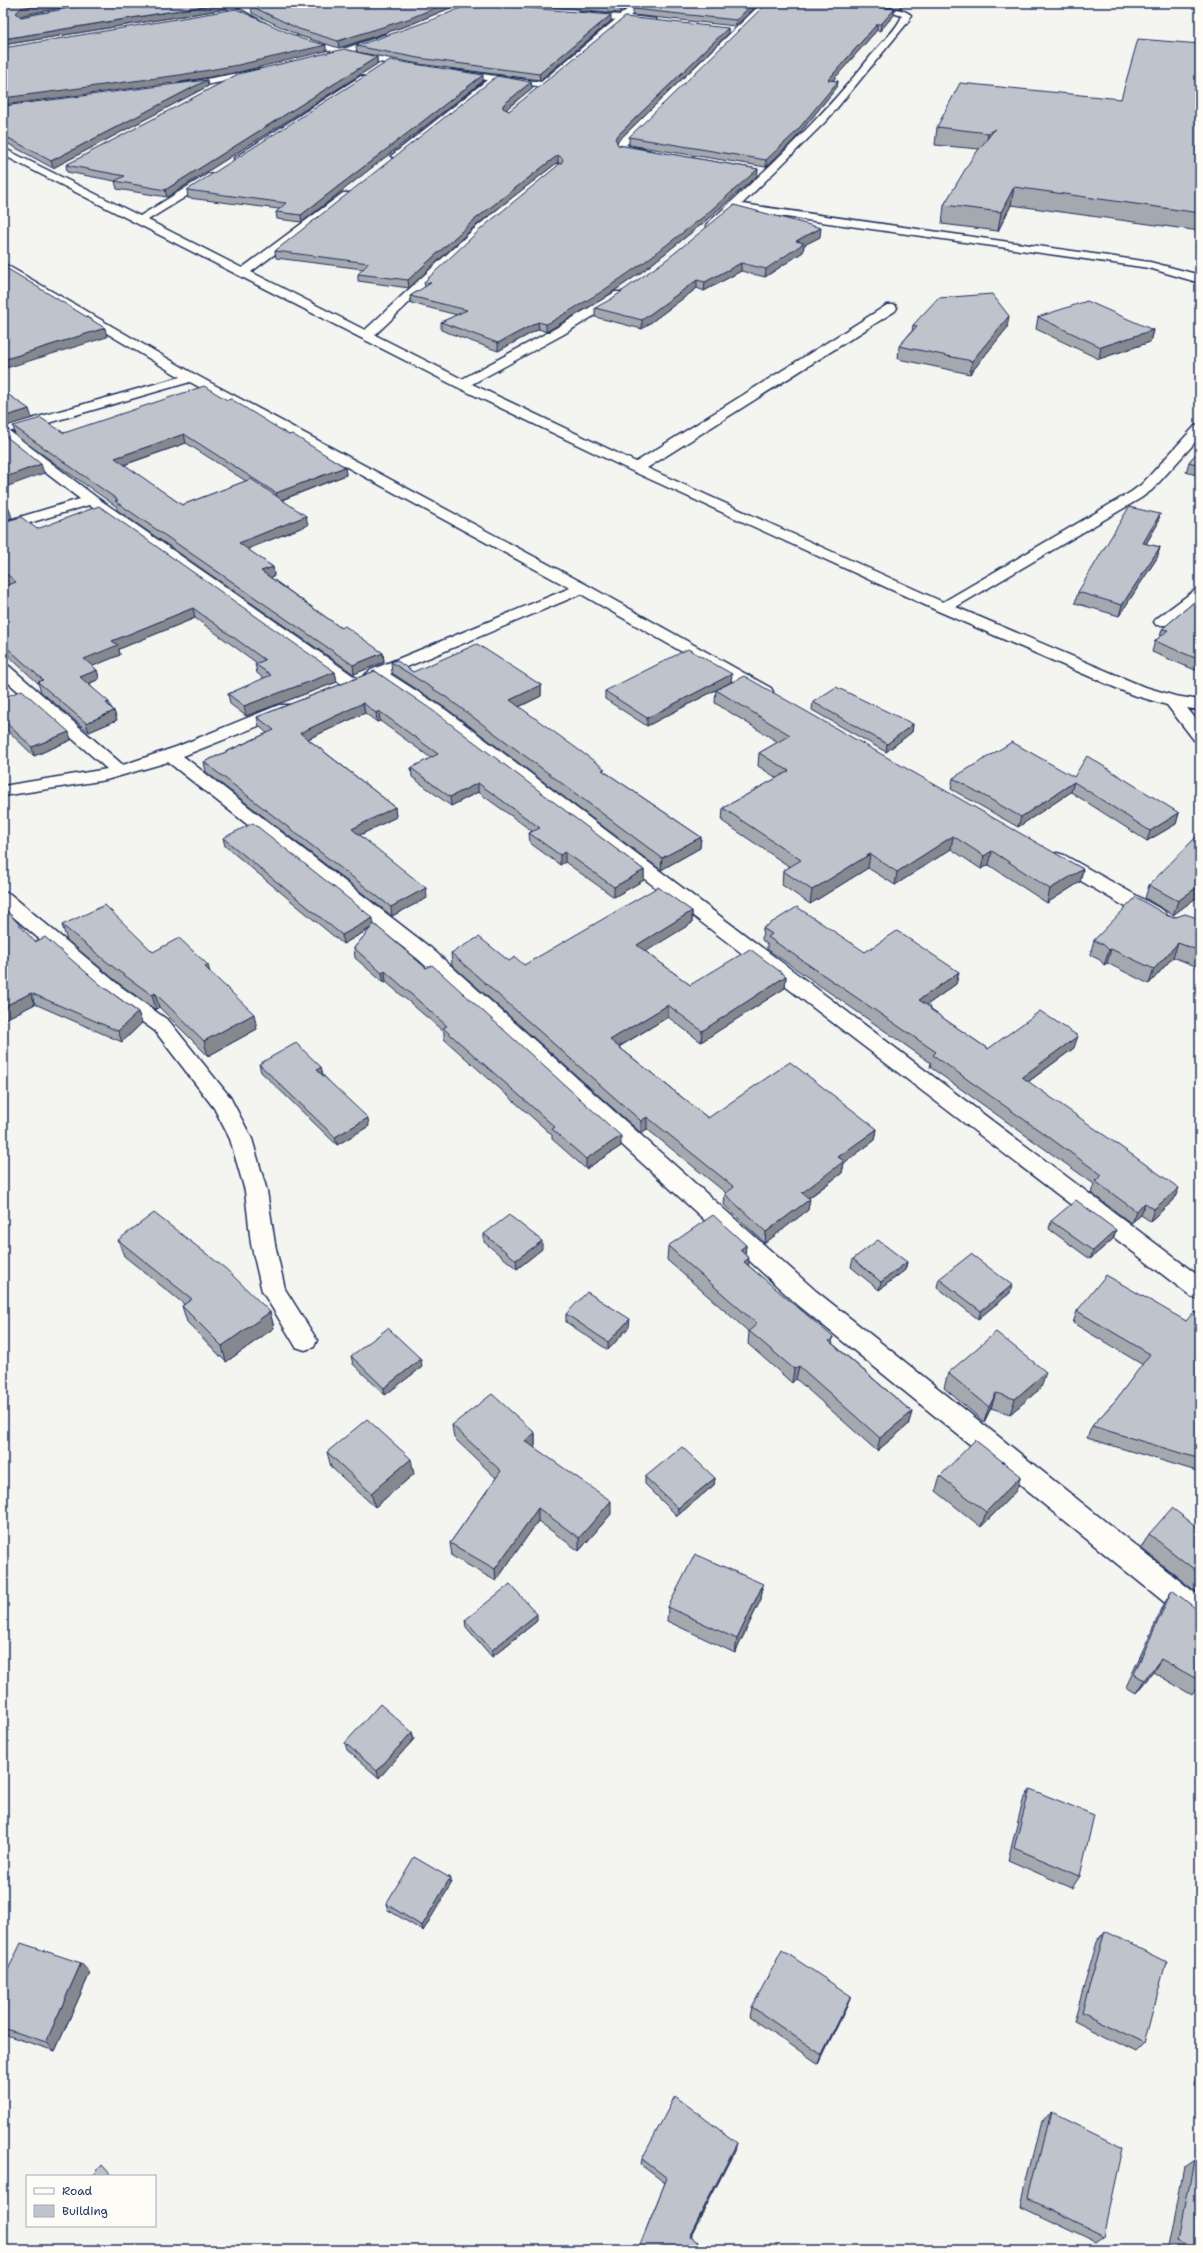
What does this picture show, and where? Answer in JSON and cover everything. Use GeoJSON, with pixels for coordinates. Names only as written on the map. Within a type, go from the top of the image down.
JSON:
{"type":"FeatureCollection","features":[{"type":"Feature","properties":{"kind":"street"},"geometry":{"type":"LineString","coordinates":[[221,3],[271,27]]}},
{"type":"Feature","properties":{"kind":"street"},"geometry":{"type":"LineString","coordinates":[[531,94],[640,3]]}},
{"type":"Feature","properties":{"kind":"street"},"geometry":{"type":"LineString","coordinates":[[659,155],[628,150],[622,148],[621,144],[734,31],[767,3]]}},
{"type":"Feature","properties":{"kind":"street"},"geometry":{"type":"LineString","coordinates":[[703,232],[769,173],[839,102],[883,45],[905,20],[907,15],[892,10],[818,3]]}},
{"type":"Feature","properties":{"kind":"street"},"geometry":{"type":"LineString","coordinates":[[218,14],[252,9]]}},
{"type":"Feature","properties":{"kind":"street"},"geometry":{"type":"LineString","coordinates":[[576,14],[659,22]]}},
{"type":"Feature","properties":{"kind":"street"},"geometry":{"type":"LineString","coordinates":[[292,36],[305,42],[344,52],[389,62],[428,68]]}},
{"type":"Feature","properties":{"kind":"street"},"geometry":{"type":"LineString","coordinates":[[312,61],[391,36]]}},
{"type":"Feature","properties":{"kind":"street"},"geometry":{"type":"LineString","coordinates":[[140,220],[389,62]]}},
{"type":"Feature","properties":{"kind":"street"},"geometry":{"type":"LineString","coordinates":[[166,88],[236,77],[274,69]]}},
{"type":"Feature","properties":{"kind":"street"},"geometry":{"type":"LineString","coordinates":[[444,70],[542,85]]}},
{"type":"Feature","properties":{"kind":"street"},"geometry":{"type":"LineString","coordinates":[[203,94],[236,77]]}},
{"type":"Feature","properties":{"kind":"street"},"geometry":{"type":"LineString","coordinates":[[389,162],[495,78]]}},
{"type":"Feature","properties":{"kind":"street"},"geometry":{"type":"LineString","coordinates":[[3,151],[366,336],[637,468],[944,608],[1136,690],[1173,701],[1200,705]]}},
{"type":"Feature","properties":{"kind":"street"},"geometry":{"type":"LineString","coordinates":[[366,336],[478,231],[557,166]]}},
{"type":"Feature","properties":{"kind":"street"},"geometry":{"type":"LineString","coordinates":[[51,176],[64,168]]}},
{"type":"Feature","properties":{"kind":"street"},"geometry":{"type":"LineString","coordinates":[[754,171],[769,173]]}},
{"type":"Feature","properties":{"kind":"street"},"geometry":{"type":"LineString","coordinates":[[242,273],[354,190]]}},
{"type":"Feature","properties":{"kind":"street"},"geometry":{"type":"LineString","coordinates":[[732,206],[1142,264],[1200,279]]}},
{"type":"Feature","properties":{"kind":"street"},"geometry":{"type":"LineString","coordinates":[[3,266],[191,378],[582,588],[778,700]]}},
{"type":"Feature","properties":{"kind":"street"},"geometry":{"type":"LineString","coordinates":[[462,384],[606,304],[630,287]]}},
{"type":"Feature","properties":{"kind":"street"},"geometry":{"type":"LineString","coordinates":[[637,468],[891,308]]}},
{"type":"Feature","properties":{"kind":"street"},"geometry":{"type":"LineString","coordinates":[[3,432],[191,378]]}},
{"type":"Feature","properties":{"kind":"street"},"geometry":{"type":"LineString","coordinates":[[944,608],[1136,495],[1147,487],[1200,429]]}},
{"type":"Feature","properties":{"kind":"street"},"geometry":{"type":"LineString","coordinates":[[3,432],[91,500],[345,686],[582,588]]}},
{"type":"Feature","properties":{"kind":"street"},"geometry":{"type":"LineString","coordinates":[[3,527],[91,500]]}},
{"type":"Feature","properties":{"kind":"street"},"geometry":{"type":"LineString","coordinates":[[1162,622],[1200,593]]}},
{"type":"Feature","properties":{"kind":"street"},"geometry":{"type":"LineString","coordinates":[[3,669],[120,771]]}},
{"type":"Feature","properties":{"kind":"street"},"geometry":{"type":"LineString","coordinates":[[377,673],[409,692],[440,714],[1200,1290]]}},
{"type":"Feature","properties":{"kind":"street"},"geometry":{"type":"LineString","coordinates":[[1173,701],[1200,736]]}},
{"type":"Feature","properties":{"kind":"street"},"geometry":{"type":"LineString","coordinates":[[3,791],[79,780],[120,771],[169,754],[301,703]]}},
{"type":"Feature","properties":{"kind":"street"},"geometry":{"type":"LineString","coordinates":[[169,754],[425,954],[807,1298],[1200,1614]]}},
{"type":"Feature","properties":{"kind":"street"},"geometry":{"type":"LineString","coordinates":[[1047,854],[1171,924]]}},
{"type":"Feature","properties":{"kind":"street"},"geometry":{"type":"LineString","coordinates":[[3,898],[113,990],[162,1026],[222,1103],[241,1139],[256,1191],[263,1244],[274,1291],[305,1340]]}},
{"type":"Feature","properties":{"kind":"building"},"geometry":{"type":"Polygon","coordinates":[[[3,3],[50,3],[21,8],[16,13],[21,17],[96,3],[223,3],[3,39],[3,3]]]}},
{"type":"Feature","properties":{"kind":"building"},"geometry":{"type":"Polygon","coordinates":[[[275,3],[447,3],[408,19],[338,41],[299,29],[251,6],[275,3]]]}},
{"type":"Feature","properties":{"kind":"building"},"geometry":{"type":"Polygon","coordinates":[[[472,3],[611,15],[539,74],[418,58],[356,46],[437,18],[472,3]]]}},
{"type":"Feature","properties":{"kind":"building"},"geometry":{"type":"Polygon","coordinates":[[[573,3],[625,3],[620,7],[573,3]]]}},
{"type":"Feature","properties":{"kind":"building"},"geometry":{"type":"Polygon","coordinates":[[[639,3],[754,3],[736,20],[633,9],[639,3]]]}},
{"type":"Feature","properties":{"kind":"building"},"geometry":{"type":"Polygon","coordinates":[[[767,3],[844,3],[895,9],[881,24],[877,24],[828,80],[838,81],[795,133],[766,160],[629,137],[767,3]]]}},
{"type":"Feature","properties":{"kind":"building"},"geometry":{"type":"Polygon","coordinates":[[[236,9],[302,39],[326,45],[238,65],[180,75],[3,98],[3,48],[236,9]]]}},
{"type":"Feature","properties":{"kind":"building"},"geometry":{"type":"Polygon","coordinates":[[[625,17],[728,28],[615,138],[618,145],[758,169],[703,217],[643,263],[601,292],[551,322],[546,324],[538,322],[498,343],[441,322],[467,310],[410,296],[431,283],[424,282],[483,227],[562,162],[563,159],[558,155],[473,221],[408,280],[358,274],[369,263],[275,251],[497,76],[531,82],[503,105],[503,108],[509,111],[625,17]]]}},
{"type":"Feature","properties":{"kind":"building"},"geometry":{"type":"Polygon","coordinates":[[[1138,39],[1200,44],[1200,213],[1014,187],[1001,212],[944,205],[972,158],[995,129],[988,133],[937,127],[960,83],[1121,99],[1138,39]]]}},
{"type":"Feature","properties":{"kind":"building"},"geometry":{"type":"Polygon","coordinates":[[[344,49],[377,57],[165,190],[115,181],[125,176],[66,165],[238,74],[344,49]]]}},
{"type":"Feature","properties":{"kind":"building"},"geometry":{"type":"Polygon","coordinates":[[[390,60],[483,75],[301,215],[276,212],[286,203],[187,190],[390,60]]]}},
{"type":"Feature","properties":{"kind":"building"},"geometry":{"type":"Polygon","coordinates":[[[207,80],[51,161],[3,135],[3,106],[207,80]]]}},
{"type":"Feature","properties":{"kind":"building"},"geometry":{"type":"Polygon","coordinates":[[[734,205],[821,228],[796,241],[804,243],[766,269],[741,263],[705,282],[697,280],[642,320],[595,308],[611,299],[666,260],[734,205]]]}},
{"type":"Feature","properties":{"kind":"building"},"geometry":{"type":"Polygon","coordinates":[[[3,266],[105,328],[3,360],[3,266]]]}},
{"type":"Feature","properties":{"kind":"building"},"geometry":{"type":"Polygon","coordinates":[[[992,294],[1009,316],[972,361],[899,346],[917,326],[913,325],[938,298],[992,294]]]}},
{"type":"Feature","properties":{"kind":"building"},"geometry":{"type":"Polygon","coordinates":[[[1087,301],[1153,330],[1101,347],[1038,317],[1087,301]]]}},
{"type":"Feature","properties":{"kind":"building"},"geometry":{"type":"Polygon","coordinates":[[[204,386],[227,400],[231,399],[289,435],[292,434],[345,467],[276,493],[184,434],[115,458],[182,505],[251,479],[306,516],[239,543],[273,567],[261,571],[341,628],[345,626],[383,653],[353,665],[115,501],[118,500],[13,426],[41,418],[64,433],[204,386]]]}},
{"type":"Feature","properties":{"kind":"building"},"geometry":{"type":"Polygon","coordinates":[[[3,391],[29,409],[3,417],[3,391]]]}},
{"type":"Feature","properties":{"kind":"building"},"geometry":{"type":"Polygon","coordinates":[[[3,434],[41,464],[3,478],[3,434]]]}},
{"type":"Feature","properties":{"kind":"building"},"geometry":{"type":"Polygon","coordinates":[[[1200,449],[1200,465],[1189,462],[1200,449]]]}},
{"type":"Feature","properties":{"kind":"building"},"geometry":{"type":"Polygon","coordinates":[[[3,504],[9,508],[3,511],[3,504]]]}},
{"type":"Feature","properties":{"kind":"building"},"geometry":{"type":"Polygon","coordinates":[[[99,506],[335,672],[244,706],[228,694],[271,675],[255,664],[265,660],[193,608],[112,641],[118,645],[84,659],[97,670],[80,677],[109,702],[106,703],[114,711],[86,723],[38,682],[43,680],[3,644],[3,587],[16,582],[3,571],[3,522],[21,517],[37,529],[99,506]]]}},
{"type":"Feature","properties":{"kind":"building"},"geometry":{"type":"Polygon","coordinates":[[[1129,507],[1160,514],[1143,543],[1160,547],[1122,605],[1078,592],[1129,507]]]}},
{"type":"Feature","properties":{"kind":"building"},"geometry":{"type":"Polygon","coordinates":[[[1200,597],[1200,660],[1155,641],[1168,630],[1162,629],[1200,597]]]}},
{"type":"Feature","properties":{"kind":"building"},"geometry":{"type":"Polygon","coordinates":[[[477,644],[541,685],[510,700],[605,769],[602,770],[701,837],[662,858],[446,697],[391,662],[396,660],[413,672],[477,644]]]}},
{"type":"Feature","properties":{"kind":"building"},"geometry":{"type":"Polygon","coordinates":[[[688,649],[732,674],[647,718],[605,691],[688,649]]]}},
{"type":"Feature","properties":{"kind":"building"},"geometry":{"type":"Polygon","coordinates":[[[375,671],[432,710],[644,870],[614,887],[565,852],[560,855],[529,833],[540,828],[478,783],[450,797],[411,768],[438,754],[379,711],[376,713],[363,703],[300,733],[395,807],[352,829],[426,888],[391,907],[204,762],[274,730],[257,717],[375,671]]]}},
{"type":"Feature","properties":{"kind":"building"},"geometry":{"type":"Polygon","coordinates":[[[744,676],[1083,869],[1050,889],[992,851],[984,856],[953,836],[897,872],[870,854],[812,890],[783,871],[801,860],[723,808],[789,771],[759,753],[790,735],[716,690],[744,676]]]}},
{"type":"Feature","properties":{"kind":"building"},"geometry":{"type":"Polygon","coordinates":[[[836,687],[913,724],[887,744],[813,702],[836,687]]]}},
{"type":"Feature","properties":{"kind":"building"},"geometry":{"type":"Polygon","coordinates":[[[22,690],[69,732],[32,747],[3,720],[3,698],[22,690]]]}},
{"type":"Feature","properties":{"kind":"building"},"geometry":{"type":"Polygon","coordinates":[[[1012,742],[1074,777],[1087,756],[1179,813],[1150,831],[1074,782],[1021,817],[953,778],[1012,742]]]}},
{"type":"Feature","properties":{"kind":"building"},"geometry":{"type":"Polygon","coordinates":[[[253,823],[373,918],[342,935],[223,838],[253,823]]]}},
{"type":"Feature","properties":{"kind":"building"},"geometry":{"type":"Polygon","coordinates":[[[1200,833],[1200,885],[1178,901],[1149,885],[1200,833]]]}},
{"type":"Feature","properties":{"kind":"building"},"geometry":{"type":"Polygon","coordinates":[[[658,887],[692,911],[637,945],[690,985],[750,949],[786,976],[702,1031],[668,1005],[610,1040],[708,1118],[790,1062],[877,1129],[838,1157],[844,1161],[802,1193],[810,1199],[766,1232],[725,1194],[734,1187],[647,1117],[641,1121],[451,953],[479,937],[509,961],[515,957],[524,965],[658,887]]]}},
{"type":"Feature","properties":{"kind":"building"},"geometry":{"type":"Polygon","coordinates":[[[1136,897],[1168,916],[1176,917],[1185,914],[1200,919],[1200,951],[1178,943],[1154,969],[1111,949],[1109,950],[1104,945],[1094,940],[1136,897]]]}},
{"type":"Feature","properties":{"kind":"building"},"geometry":{"type":"Polygon","coordinates":[[[105,905],[153,952],[179,938],[208,965],[205,967],[254,1014],[204,1041],[155,993],[152,995],[117,970],[62,925],[105,905]]]}},
{"type":"Feature","properties":{"kind":"building"},"geometry":{"type":"Polygon","coordinates":[[[797,907],[865,952],[897,931],[959,972],[919,1000],[988,1049],[1040,1011],[1078,1036],[1022,1077],[1179,1188],[1154,1209],[1145,1203],[1136,1211],[1095,1181],[1102,1175],[933,1055],[936,1052],[768,937],[772,934],[763,928],[797,907]]]}},
{"type":"Feature","properties":{"kind":"building"},"geometry":{"type":"Polygon","coordinates":[[[7,911],[35,942],[45,937],[102,986],[138,1012],[118,1031],[31,993],[3,1007],[3,913],[7,911]]]}},
{"type":"Feature","properties":{"kind":"building"},"geometry":{"type":"Polygon","coordinates":[[[374,924],[426,968],[432,965],[621,1136],[586,1159],[552,1129],[555,1127],[443,1028],[447,1026],[385,971],[382,973],[354,948],[374,924]]]}},
{"type":"Feature","properties":{"kind":"building"},"geometry":{"type":"Polygon","coordinates":[[[296,1043],[321,1067],[317,1070],[368,1118],[335,1137],[259,1064],[296,1043]]]}},
{"type":"Feature","properties":{"kind":"building"},"geometry":{"type":"Polygon","coordinates":[[[1076,1200],[1116,1230],[1093,1251],[1051,1221],[1076,1200]]]}},
{"type":"Feature","properties":{"kind":"building"},"geometry":{"type":"Polygon","coordinates":[[[154,1213],[226,1269],[270,1312],[222,1346],[182,1306],[192,1299],[118,1240],[154,1213]]]}},
{"type":"Feature","properties":{"kind":"building"},"geometry":{"type":"Polygon","coordinates":[[[509,1215],[542,1241],[516,1260],[484,1234],[509,1215]]]}},
{"type":"Feature","properties":{"kind":"building"},"geometry":{"type":"Polygon","coordinates":[[[713,1215],[746,1245],[740,1250],[749,1258],[744,1262],[833,1337],[829,1341],[912,1412],[880,1438],[799,1366],[794,1369],[749,1331],[757,1324],[668,1246],[713,1215]]]}},
{"type":"Feature","properties":{"kind":"building"},"geometry":{"type":"Polygon","coordinates":[[[878,1240],[907,1262],[881,1282],[853,1259],[878,1240]]]}},
{"type":"Feature","properties":{"kind":"building"},"geometry":{"type":"Polygon","coordinates":[[[971,1254],[1012,1285],[981,1311],[939,1279],[971,1254]]]}},
{"type":"Feature","properties":{"kind":"building"},"geometry":{"type":"Polygon","coordinates":[[[1106,1275],[1186,1321],[1194,1312],[1200,1316],[1200,1459],[1092,1426],[1115,1401],[1150,1354],[1077,1311],[1106,1275]]]}},
{"type":"Feature","properties":{"kind":"building"},"geometry":{"type":"Polygon","coordinates":[[[587,1292],[630,1319],[608,1342],[566,1314],[587,1292]]]}},
{"type":"Feature","properties":{"kind":"building"},"geometry":{"type":"Polygon","coordinates":[[[388,1328],[421,1359],[384,1388],[351,1356],[388,1328]]]}},
{"type":"Feature","properties":{"kind":"building"},"geometry":{"type":"Polygon","coordinates":[[[996,1332],[1046,1372],[1015,1399],[996,1393],[989,1407],[948,1373],[996,1332]]]}},
{"type":"Feature","properties":{"kind":"building"},"geometry":{"type":"Polygon","coordinates":[[[492,1394],[535,1433],[525,1441],[611,1501],[579,1538],[538,1508],[495,1569],[450,1543],[501,1471],[452,1425],[492,1394]]]}},
{"type":"Feature","properties":{"kind":"building"},"geometry":{"type":"Polygon","coordinates":[[[367,1419],[411,1459],[371,1493],[327,1452],[367,1419]]]}},
{"type":"Feature","properties":{"kind":"building"},"geometry":{"type":"Polygon","coordinates":[[[975,1440],[1021,1476],[986,1512],[940,1476],[975,1440]]]}},
{"type":"Feature","properties":{"kind":"building"},"geometry":{"type":"Polygon","coordinates":[[[682,1447],[715,1478],[678,1508],[645,1477],[682,1447]]]}},
{"type":"Feature","properties":{"kind":"building"},"geometry":{"type":"Polygon","coordinates":[[[1172,1508],[1200,1529],[1200,1574],[1149,1534],[1172,1508]]]}},
{"type":"Feature","properties":{"kind":"building"},"geometry":{"type":"Polygon","coordinates":[[[695,1554],[763,1584],[737,1639],[668,1607],[695,1554]]]}},
{"type":"Feature","properties":{"kind":"building"},"geometry":{"type":"Polygon","coordinates":[[[510,1584],[537,1614],[492,1650],[465,1620],[510,1584]]]}},
{"type":"Feature","properties":{"kind":"building"},"geometry":{"type":"Polygon","coordinates":[[[1172,1590],[1199,1611],[1197,1614],[1200,1615],[1200,1681],[1161,1659],[1144,1680],[1134,1674],[1172,1590]]]}},
{"type":"Feature","properties":{"kind":"building"},"geometry":{"type":"Polygon","coordinates":[[[380,1704],[412,1732],[377,1771],[345,1743],[380,1704]]]}},
{"type":"Feature","properties":{"kind":"building"},"geometry":{"type":"Polygon","coordinates":[[[1030,1789],[1094,1815],[1080,1876],[1014,1848],[1030,1789]]]}},
{"type":"Feature","properties":{"kind":"building"},"geometry":{"type":"Polygon","coordinates":[[[414,1857],[450,1878],[422,1926],[386,1904],[414,1857]]]}},
{"type":"Feature","properties":{"kind":"building"},"geometry":{"type":"Polygon","coordinates":[[[1105,1931],[1166,1962],[1145,2043],[1082,2012],[1105,1931]]]}},
{"type":"Feature","properties":{"kind":"building"},"geometry":{"type":"Polygon","coordinates":[[[21,1943],[81,1963],[46,2042],[3,2028],[3,1980],[21,1943]]]}},
{"type":"Feature","properties":{"kind":"building"},"geometry":{"type":"Polygon","coordinates":[[[782,1950],[851,1996],[822,2055],[752,2007],[782,1950]]]}},
{"type":"Feature","properties":{"kind":"building"},"geometry":{"type":"Polygon","coordinates":[[[675,2096],[737,2143],[689,2237],[698,2242],[694,2250],[643,2250],[639,2247],[667,2178],[642,2159],[675,2096]]]}},
{"type":"Feature","properties":{"kind":"building"},"geometry":{"type":"Polygon","coordinates":[[[1050,2112],[1123,2148],[1104,2236],[1029,2199],[1050,2112]]]}},
{"type":"Feature","properties":{"kind":"building"},"geometry":{"type":"Polygon","coordinates":[[[1194,2161],[1200,2163],[1200,2250],[1179,2240],[1194,2161]]]}},
{"type":"Feature","properties":{"kind":"building"},"geometry":{"type":"Polygon","coordinates":[[[102,2165],[111,2175],[94,2175],[102,2165]]]}}]}
